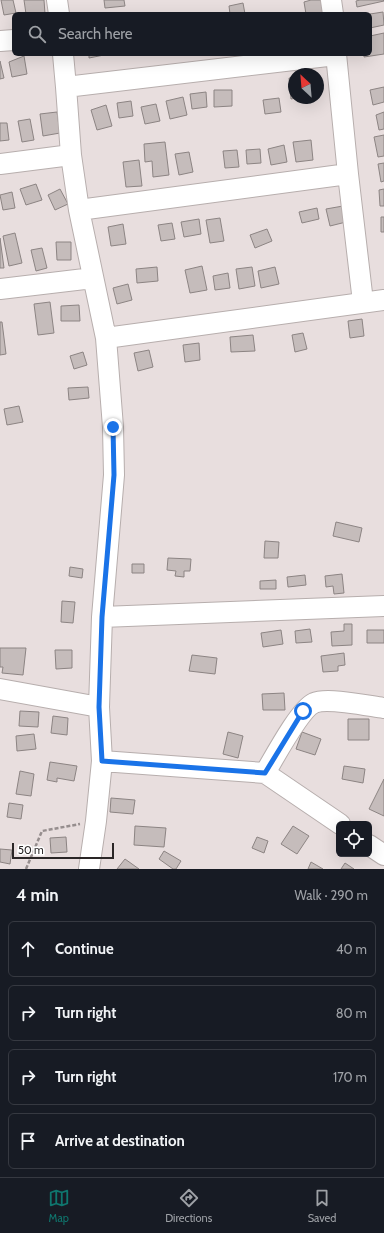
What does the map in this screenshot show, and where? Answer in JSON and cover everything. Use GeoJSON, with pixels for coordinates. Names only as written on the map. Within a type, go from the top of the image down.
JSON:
{"type":"FeatureCollection","features":[{"type":"Feature","properties":{"kind":"street"},"geometry":{"type":"LineString","coordinates":[[57,0],[58,12]]}},
{"type":"Feature","properties":{"kind":"street"},"geometry":{"type":"LineString","coordinates":[[331,0],[333,12]]}},
{"type":"Feature","properties":{"kind":"street"},"geometry":{"type":"LineString","coordinates":[[0,41],[12,40]]}},
{"type":"Feature","properties":{"kind":"street"},"geometry":{"type":"LineString","coordinates":[[63,56],[71,155],[79,210],[106,338],[113,427],[114,475],[102,617],[99,707],[102,761],[96,821],[89,869]]}},
{"type":"Feature","properties":{"kind":"street"},"geometry":{"type":"LineString","coordinates":[[66,87],[320,56]]}},
{"type":"Feature","properties":{"kind":"street"},"geometry":{"type":"LineString","coordinates":[[336,56],[363,302]]}},
{"type":"Feature","properties":{"kind":"street"},"geometry":{"type":"LineString","coordinates":[[0,164],[71,155]]}},
{"type":"Feature","properties":{"kind":"street"},"geometry":{"type":"LineString","coordinates":[[79,210],[348,174]]}},
{"type":"Feature","properties":{"kind":"street"},"geometry":{"type":"LineString","coordinates":[[0,289],[94,278]]}},
{"type":"Feature","properties":{"kind":"street"},"geometry":{"type":"LineString","coordinates":[[106,338],[384,300]]}},
{"type":"Feature","properties":{"kind":"street"},"geometry":{"type":"LineString","coordinates":[[102,617],[384,606]]}},
{"type":"Feature","properties":{"kind":"street"},"geometry":{"type":"LineString","coordinates":[[0,689],[99,707]]}},
{"type":"Feature","properties":{"kind":"street"},"geometry":{"type":"LineString","coordinates":[[265,773],[303,711],[314,702],[330,701],[384,708]]}},
{"type":"Feature","properties":{"kind":"street"},"geometry":{"type":"LineString","coordinates":[[102,761],[265,773],[336,821]]}},
{"type":"Feature","properties":{"kind":"street"},"geometry":{"type":"LineString","coordinates":[[372,847],[384,855]]}},
{"type":"Feature","properties":{"kind":"path"},"geometry":{"type":"LineString","coordinates":[[26,869],[42,831],[96,821]]}},
{"type":"Feature","properties":{"kind":"building"},"geometry":{"type":"Polygon","coordinates":[[[1,0],[13,0],[16,12],[4,15],[1,0]]]}},
{"type":"Feature","properties":{"kind":"building"},"geometry":{"type":"Polygon","coordinates":[[[24,0],[44,0],[45,12],[26,12],[24,0]]]}},
{"type":"Feature","properties":{"kind":"building"},"geometry":{"type":"Polygon","coordinates":[[[104,0],[124,0],[125,6],[105,8],[104,0]]]}},
{"type":"Feature","properties":{"kind":"building"},"geometry":{"type":"Polygon","coordinates":[[[311,0],[325,0],[326,11],[306,12],[304,2],[311,0]]]}},
{"type":"Feature","properties":{"kind":"building"},"geometry":{"type":"Polygon","coordinates":[[[356,1],[384,1],[357,7],[356,1]]]}},
{"type":"Feature","properties":{"kind":"building"},"geometry":{"type":"Polygon","coordinates":[[[243,3],[245,12],[230,12],[229,6],[243,3]]]}},
{"type":"Feature","properties":{"kind":"building"},"geometry":{"type":"Polygon","coordinates":[[[383,12],[384,25],[372,28],[372,14],[383,12]]]}},
{"type":"Feature","properties":{"kind":"building"},"geometry":{"type":"Polygon","coordinates":[[[384,33],[384,54],[372,56],[372,36],[384,33]]]}},
{"type":"Feature","properties":{"kind":"building"},"geometry":{"type":"Polygon","coordinates":[[[24,56],[27,74],[12,77],[9,62],[24,56]]]}},
{"type":"Feature","properties":{"kind":"building"},"geometry":{"type":"Polygon","coordinates":[[[0,61],[4,78],[0,79],[0,61]]]}},
{"type":"Feature","properties":{"kind":"building"},"geometry":{"type":"Polygon","coordinates":[[[384,87],[384,102],[373,105],[370,90],[384,87]]]}},
{"type":"Feature","properties":{"kind":"building"},"geometry":{"type":"Polygon","coordinates":[[[214,90],[232,90],[232,106],[214,107],[214,90]]]}},
{"type":"Feature","properties":{"kind":"building"},"geometry":{"type":"Polygon","coordinates":[[[206,92],[207,107],[192,109],[190,94],[206,92]]]}},
{"type":"Feature","properties":{"kind":"building"},"geometry":{"type":"Polygon","coordinates":[[[183,97],[187,115],[170,119],[166,101],[183,97]]]}},
{"type":"Feature","properties":{"kind":"building"},"geometry":{"type":"Polygon","coordinates":[[[279,98],[281,112],[265,114],[263,100],[279,98]]]}},
{"type":"Feature","properties":{"kind":"building"},"geometry":{"type":"Polygon","coordinates":[[[131,101],[133,116],[119,118],[117,103],[131,101]]]}},
{"type":"Feature","properties":{"kind":"building"},"geometry":{"type":"Polygon","coordinates":[[[156,104],[160,121],[145,124],[141,107],[156,104]]]}},
{"type":"Feature","properties":{"kind":"building"},"geometry":{"type":"Polygon","coordinates":[[[106,105],[112,126],[97,130],[91,110],[106,105]]]}},
{"type":"Feature","properties":{"kind":"building"},"geometry":{"type":"Polygon","coordinates":[[[57,112],[60,133],[43,136],[40,114],[57,112]]]}},
{"type":"Feature","properties":{"kind":"building"},"geometry":{"type":"Polygon","coordinates":[[[384,112],[384,129],[379,130],[376,115],[384,112]]]}},
{"type":"Feature","properties":{"kind":"building"},"geometry":{"type":"Polygon","coordinates":[[[30,119],[34,140],[22,142],[18,121],[30,119]]]}},
{"type":"Feature","properties":{"kind":"building"},"geometry":{"type":"Polygon","coordinates":[[[0,123],[7,123],[9,140],[0,141],[0,123]]]}},
{"type":"Feature","properties":{"kind":"building"},"geometry":{"type":"Polygon","coordinates":[[[384,135],[384,156],[378,157],[374,137],[384,135]]]}},
{"type":"Feature","properties":{"kind":"building"},"geometry":{"type":"Polygon","coordinates":[[[311,140],[313,160],[296,162],[293,142],[311,140]]]}},
{"type":"Feature","properties":{"kind":"building"},"geometry":{"type":"Polygon","coordinates":[[[165,142],[169,175],[153,177],[152,161],[145,162],[144,144],[165,142]]]}},
{"type":"Feature","properties":{"kind":"building"},"geometry":{"type":"Polygon","coordinates":[[[284,145],[287,162],[271,165],[268,149],[284,145]]]}},
{"type":"Feature","properties":{"kind":"building"},"geometry":{"type":"Polygon","coordinates":[[[260,149],[261,163],[247,164],[246,150],[260,149]]]}},
{"type":"Feature","properties":{"kind":"building"},"geometry":{"type":"Polygon","coordinates":[[[237,150],[239,167],[225,168],[223,151],[237,150]]]}},
{"type":"Feature","properties":{"kind":"building"},"geometry":{"type":"Polygon","coordinates":[[[189,152],[193,172],[179,175],[175,154],[189,152]]]}},
{"type":"Feature","properties":{"kind":"building"},"geometry":{"type":"Polygon","coordinates":[[[139,160],[142,186],[126,187],[123,162],[139,160]]]}},
{"type":"Feature","properties":{"kind":"building"},"geometry":{"type":"Polygon","coordinates":[[[384,163],[384,181],[381,182],[378,164],[384,163]]]}},
{"type":"Feature","properties":{"kind":"building"},"geometry":{"type":"Polygon","coordinates":[[[36,184],[42,200],[26,205],[20,189],[36,184]]]}},
{"type":"Feature","properties":{"kind":"building"},"geometry":{"type":"Polygon","coordinates":[[[60,189],[68,204],[55,210],[48,195],[60,189]]]}},
{"type":"Feature","properties":{"kind":"building"},"geometry":{"type":"Polygon","coordinates":[[[384,189],[384,206],[380,206],[379,190],[384,189]]]}},
{"type":"Feature","properties":{"kind":"building"},"geometry":{"type":"Polygon","coordinates":[[[12,192],[15,208],[3,210],[0,195],[12,192]]]}},
{"type":"Feature","properties":{"kind":"building"},"geometry":{"type":"Polygon","coordinates":[[[343,206],[346,222],[330,226],[326,209],[343,206]]]}},
{"type":"Feature","properties":{"kind":"building"},"geometry":{"type":"Polygon","coordinates":[[[317,208],[319,219],[302,223],[299,212],[317,208]]]}},
{"type":"Feature","properties":{"kind":"building"},"geometry":{"type":"Polygon","coordinates":[[[381,217],[384,217],[384,232],[381,232],[381,217]]]}},
{"type":"Feature","properties":{"kind":"building"},"geometry":{"type":"Polygon","coordinates":[[[220,218],[224,241],[210,243],[206,220],[220,218]]]}},
{"type":"Feature","properties":{"kind":"building"},"geometry":{"type":"Polygon","coordinates":[[[199,219],[201,234],[184,237],[181,222],[199,219]]]}},
{"type":"Feature","properties":{"kind":"building"},"geometry":{"type":"Polygon","coordinates":[[[172,223],[175,239],[161,241],[158,225],[172,223]]]}},
{"type":"Feature","properties":{"kind":"building"},"geometry":{"type":"Polygon","coordinates":[[[123,224],[126,244],[111,246],[108,227],[123,224]]]}},
{"type":"Feature","properties":{"kind":"building"},"geometry":{"type":"Polygon","coordinates":[[[267,229],[272,241],[255,248],[250,235],[267,229]]]}},
{"type":"Feature","properties":{"kind":"building"},"geometry":{"type":"Polygon","coordinates":[[[15,233],[22,263],[9,266],[3,236],[15,233]]]}},
{"type":"Feature","properties":{"kind":"building"},"geometry":{"type":"Polygon","coordinates":[[[0,238],[4,268],[0,268],[0,238]]]}},
{"type":"Feature","properties":{"kind":"building"},"geometry":{"type":"Polygon","coordinates":[[[56,242],[71,242],[71,260],[57,260],[56,242]]]}},
{"type":"Feature","properties":{"kind":"building"},"geometry":{"type":"Polygon","coordinates":[[[42,248],[47,268],[36,271],[31,250],[42,248]]]}},
{"type":"Feature","properties":{"kind":"building"},"geometry":{"type":"Polygon","coordinates":[[[202,266],[207,290],[190,293],[185,270],[202,266]]]}},
{"type":"Feature","properties":{"kind":"building"},"geometry":{"type":"Polygon","coordinates":[[[157,267],[158,281],[137,283],[136,269],[157,267]]]}},
{"type":"Feature","properties":{"kind":"building"},"geometry":{"type":"Polygon","coordinates":[[[252,267],[255,286],[239,289],[236,269],[252,267]]]}},
{"type":"Feature","properties":{"kind":"building"},"geometry":{"type":"Polygon","coordinates":[[[275,267],[279,284],[261,288],[258,271],[275,267]]]}},
{"type":"Feature","properties":{"kind":"building"},"geometry":{"type":"Polygon","coordinates":[[[228,273],[230,288],[215,290],[213,276],[228,273]]]}},
{"type":"Feature","properties":{"kind":"building"},"geometry":{"type":"Polygon","coordinates":[[[128,284],[132,300],[117,304],[113,288],[128,284]]]}},
{"type":"Feature","properties":{"kind":"building"},"geometry":{"type":"Polygon","coordinates":[[[50,302],[54,333],[38,335],[34,304],[50,302]]]}},
{"type":"Feature","properties":{"kind":"building"},"geometry":{"type":"Polygon","coordinates":[[[79,305],[80,321],[61,321],[61,306],[79,305]]]}},
{"type":"Feature","properties":{"kind":"building"},"geometry":{"type":"Polygon","coordinates":[[[362,319],[364,336],[350,338],[348,321],[362,319]]]}},
{"type":"Feature","properties":{"kind":"building"},"geometry":{"type":"Polygon","coordinates":[[[0,322],[2,322],[6,354],[0,355],[0,322]]]}},
{"type":"Feature","properties":{"kind":"building"},"geometry":{"type":"Polygon","coordinates":[[[303,333],[307,349],[295,352],[292,335],[303,333]]]}},
{"type":"Feature","properties":{"kind":"building"},"geometry":{"type":"Polygon","coordinates":[[[253,335],[255,351],[231,352],[230,337],[253,335]]]}},
{"type":"Feature","properties":{"kind":"building"},"geometry":{"type":"Polygon","coordinates":[[[199,343],[200,360],[185,362],[183,345],[199,343]]]}},
{"type":"Feature","properties":{"kind":"building"},"geometry":{"type":"Polygon","coordinates":[[[149,350],[153,367],[138,371],[134,353],[149,350]]]}},
{"type":"Feature","properties":{"kind":"building"},"geometry":{"type":"Polygon","coordinates":[[[83,352],[87,365],[74,369],[70,356],[83,352]]]}},
{"type":"Feature","properties":{"kind":"building"},"geometry":{"type":"Polygon","coordinates":[[[88,387],[89,398],[69,400],[68,388],[88,387]]]}},
{"type":"Feature","properties":{"kind":"building"},"geometry":{"type":"Polygon","coordinates":[[[19,406],[23,422],[7,425],[4,409],[19,406]]]}},
{"type":"Feature","properties":{"kind":"building"},"geometry":{"type":"Polygon","coordinates":[[[336,522],[362,528],[359,542],[333,536],[336,522]]]}},
{"type":"Feature","properties":{"kind":"building"},"geometry":{"type":"Polygon","coordinates":[[[265,541],[279,542],[278,558],[264,558],[265,541]]]}},
{"type":"Feature","properties":{"kind":"building"},"geometry":{"type":"Polygon","coordinates":[[[168,558],[191,559],[190,571],[184,571],[184,577],[175,576],[176,571],[167,570],[168,558]]]}},
{"type":"Feature","properties":{"kind":"building"},"geometry":{"type":"Polygon","coordinates":[[[132,564],[144,564],[144,573],[132,573],[132,564]]]}},
{"type":"Feature","properties":{"kind":"building"},"geometry":{"type":"Polygon","coordinates":[[[70,567],[83,569],[82,578],[69,576],[70,567]]]}},
{"type":"Feature","properties":{"kind":"building"},"geometry":{"type":"Polygon","coordinates":[[[342,574],[344,593],[334,594],[333,586],[326,587],[325,576],[342,574]]]}},
{"type":"Feature","properties":{"kind":"building"},"geometry":{"type":"Polygon","coordinates":[[[305,575],[306,585],[288,587],[287,577],[305,575]]]}},
{"type":"Feature","properties":{"kind":"building"},"geometry":{"type":"Polygon","coordinates":[[[276,580],[276,589],[260,589],[260,581],[276,580]]]}},
{"type":"Feature","properties":{"kind":"building"},"geometry":{"type":"Polygon","coordinates":[[[62,601],[75,602],[73,623],[61,622],[62,601]]]}},
{"type":"Feature","properties":{"kind":"building"},"geometry":{"type":"Polygon","coordinates":[[[344,624],[352,624],[352,645],[332,646],[331,632],[344,631],[344,624]]]}},
{"type":"Feature","properties":{"kind":"building"},"geometry":{"type":"Polygon","coordinates":[[[310,629],[312,642],[296,643],[295,631],[310,629]]]}},
{"type":"Feature","properties":{"kind":"building"},"geometry":{"type":"Polygon","coordinates":[[[281,630],[283,644],[263,647],[261,633],[281,630]]]}},
{"type":"Feature","properties":{"kind":"building"},"geometry":{"type":"Polygon","coordinates":[[[367,630],[384,630],[384,643],[367,643],[367,630]]]}},
{"type":"Feature","properties":{"kind":"building"},"geometry":{"type":"Polygon","coordinates":[[[0,648],[26,648],[23,675],[2,673],[3,667],[0,667],[0,648]]]}},
{"type":"Feature","properties":{"kind":"building"},"geometry":{"type":"Polygon","coordinates":[[[55,650],[72,650],[72,668],[56,669],[55,650]]]}},
{"type":"Feature","properties":{"kind":"building"},"geometry":{"type":"Polygon","coordinates":[[[344,653],[345,665],[338,666],[338,671],[323,672],[321,656],[344,653]]]}},
{"type":"Feature","properties":{"kind":"building"},"geometry":{"type":"Polygon","coordinates":[[[192,655],[217,658],[215,674],[189,671],[192,655]]]}},
{"type":"Feature","properties":{"kind":"building"},"geometry":{"type":"Polygon","coordinates":[[[284,693],[285,710],[263,710],[262,694],[284,693]]]}},
{"type":"Feature","properties":{"kind":"building"},"geometry":{"type":"Polygon","coordinates":[[[20,711],[39,712],[38,727],[19,726],[20,711]]]}},
{"type":"Feature","properties":{"kind":"building"},"geometry":{"type":"Polygon","coordinates":[[[53,716],[68,718],[67,735],[51,733],[53,716]]]}},
{"type":"Feature","properties":{"kind":"building"},"geometry":{"type":"Polygon","coordinates":[[[348,719],[369,719],[369,740],[348,740],[348,719]]]}},
{"type":"Feature","properties":{"kind":"building"},"geometry":{"type":"Polygon","coordinates":[[[228,732],[243,736],[238,758],[223,754],[228,732]]]}},
{"type":"Feature","properties":{"kind":"building"},"geometry":{"type":"Polygon","coordinates":[[[302,732],[321,739],[315,755],[296,749],[302,732]]]}},
{"type":"Feature","properties":{"kind":"building"},"geometry":{"type":"Polygon","coordinates":[[[34,734],[36,749],[17,751],[16,736],[34,734]]]}},
{"type":"Feature","properties":{"kind":"building"},"geometry":{"type":"Polygon","coordinates":[[[50,762],[77,766],[74,781],[57,778],[57,782],[47,780],[50,762]]]}},
{"type":"Feature","properties":{"kind":"building"},"geometry":{"type":"Polygon","coordinates":[[[344,766],[365,769],[363,783],[342,779],[344,766]]]}},
{"type":"Feature","properties":{"kind":"building"},"geometry":{"type":"Polygon","coordinates":[[[20,771],[34,774],[31,796],[16,794],[20,771]]]}},
{"type":"Feature","properties":{"kind":"building"},"geometry":{"type":"Polygon","coordinates":[[[384,779],[384,816],[369,809],[384,779]]]}},
{"type":"Feature","properties":{"kind":"building"},"geometry":{"type":"Polygon","coordinates":[[[111,798],[135,800],[133,814],[110,812],[111,798]]]}},
{"type":"Feature","properties":{"kind":"building"},"geometry":{"type":"Polygon","coordinates":[[[9,803],[23,805],[21,819],[7,817],[9,803]]]}},
{"type":"Feature","properties":{"kind":"building"},"geometry":{"type":"Polygon","coordinates":[[[135,826],[166,828],[164,847],[134,845],[135,826]]]}},
{"type":"Feature","properties":{"kind":"building"},"geometry":{"type":"Polygon","coordinates":[[[293,826],[309,836],[297,854],[281,844],[293,826]]]}},
{"type":"Feature","properties":{"kind":"building"},"geometry":{"type":"Polygon","coordinates":[[[66,837],[67,852],[51,853],[50,838],[66,837]]]}},
{"type":"Feature","properties":{"kind":"building"},"geometry":{"type":"Polygon","coordinates":[[[257,837],[268,841],[264,853],[252,848],[257,837]]]}},
{"type":"Feature","properties":{"kind":"building"},"geometry":{"type":"Polygon","coordinates":[[[0,849],[12,850],[10,864],[0,862],[0,849]]]}},
{"type":"Feature","properties":{"kind":"building"},"geometry":{"type":"Polygon","coordinates":[[[164,851],[181,861],[176,869],[173,869],[159,859],[164,851]]]}},
{"type":"Feature","properties":{"kind":"building"},"geometry":{"type":"Polygon","coordinates":[[[125,859],[139,869],[117,869],[125,859]]]}},
{"type":"Feature","properties":{"kind":"building"},"geometry":{"type":"Polygon","coordinates":[[[311,862],[323,869],[308,869],[311,862]]]}},
{"type":"Feature","properties":{"kind":"building"},"geometry":{"type":"Polygon","coordinates":[[[345,863],[354,869],[341,869],[345,863]]]}},
{"type":"Feature","properties":{"kind":"route"},"geometry":{"type":"LineString","coordinates":[[113,427],[114,475],[102,617],[99,707],[102,761],[265,773],[303,711]]}}]}
